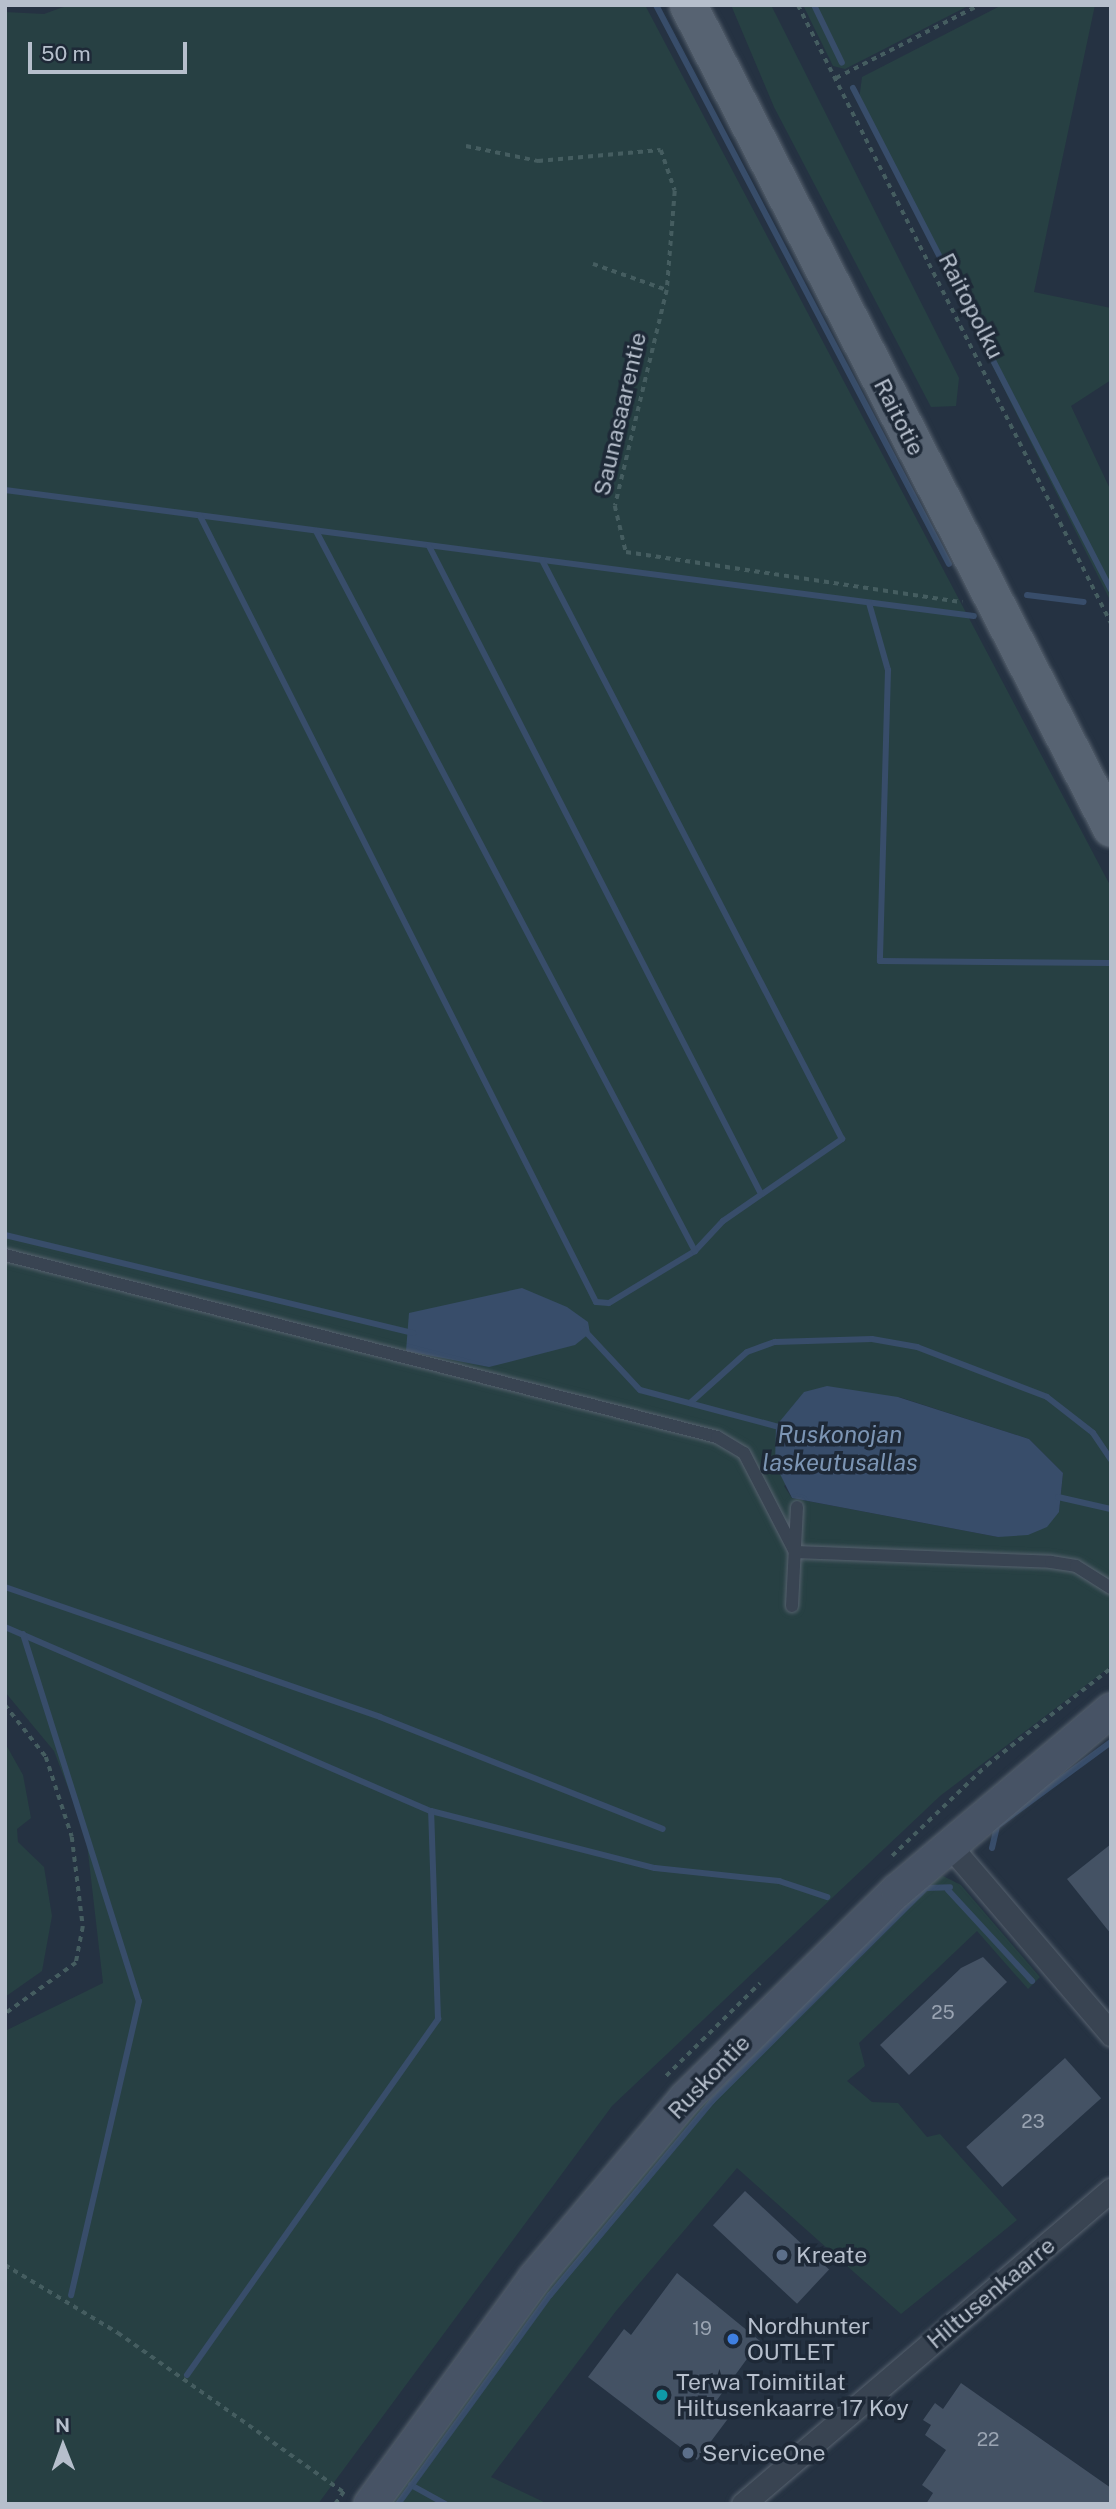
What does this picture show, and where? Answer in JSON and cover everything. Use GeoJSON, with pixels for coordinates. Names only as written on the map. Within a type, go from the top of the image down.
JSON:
{"type":"FeatureCollection","features":[{"type":"Feature","properties":{"kind":"main road","name":"Raitotie"},"geometry":{"type":"LineString","coordinates":[[688,5],[1111,828]]}},
{"type":"Feature","properties":{"kind":"main road","name":"Ruskontie"},"geometry":{"type":"LineString","coordinates":[[360,2501],[534,2278],[685,2098],[950,1846],[1111,1709]]}},
{"type":"Feature","properties":{"kind":"street"},"geometry":{"type":"LineString","coordinates":[[950,1846],[1111,2034]]}},
{"type":"Feature","properties":{"kind":"street","name":"Hiltusenkaarre"},"geometry":{"type":"LineString","coordinates":[[743,2504],[1111,2190]]}},
{"type":"Feature","properties":{"kind":"lane"},"geometry":{"type":"LineString","coordinates":[[5,1255],[717,1437],[744,1453],[795,1552]]}},
{"type":"Feature","properties":{"kind":"lane"},"geometry":{"type":"LineString","coordinates":[[792,1606],[797,1507]]}},
{"type":"Feature","properties":{"kind":"lane"},"geometry":{"type":"LineString","coordinates":[[795,1552],[1051,1562],[1076,1566],[1111,1588]]}},
{"type":"Feature","properties":{"kind":"path","name":"Raitopolku"},"geometry":{"type":"LineString","coordinates":[[798,5],[1111,623]]}},
{"type":"Feature","properties":{"kind":"path"},"geometry":{"type":"LineString","coordinates":[[836,78],[979,5]]}},
{"type":"Feature","properties":{"kind":"path","name":"Saunasaarentie"},"geometry":{"type":"LineString","coordinates":[[466,146],[538,161],[661,150],[675,191],[667,289],[615,506],[626,552],[997,607]]}},
{"type":"Feature","properties":{"kind":"path"},"geometry":{"type":"LineString","coordinates":[[593,264],[667,289]]}},
{"type":"Feature","properties":{"kind":"path"},"geometry":{"type":"LineString","coordinates":[[5,1705],[46,1757],[72,1837],[83,1927],[76,1963],[5,2014]]}},
{"type":"Feature","properties":{"kind":"path"},"geometry":{"type":"LineString","coordinates":[[5,2265],[118,2333],[360,2501]]}},
{"type":"Feature","properties":{"kind":"green space"},"geometry":{"type":"Polygon","coordinates":[[[69,5],[645,5],[1111,887],[1111,1666],[940,1796],[612,2106],[318,2504],[5,2504],[5,2031],[103,1983],[86,1835],[54,1751],[5,1692],[5,12],[44,14],[69,5]],[[899,1397],[784,1486],[792,1498],[998,1537],[1059,1512],[1063,1473],[1029,1439],[899,1397]]]}},
{"type":"Feature","properties":{"kind":"green space"},"geometry":{"type":"Polygon","coordinates":[[[731,5],[771,5],[959,378],[956,406],[931,407],[774,107],[731,5]]]}},
{"type":"Feature","properties":{"kind":"green space"},"geometry":{"type":"Polygon","coordinates":[[[803,5],[970,5],[845,69],[833,66],[803,5]]]}},
{"type":"Feature","properties":{"kind":"green space"},"geometry":{"type":"Polygon","coordinates":[[[1002,5],[1095,5],[1034,292],[1111,308],[1111,380],[1071,406],[1111,491],[1111,602],[859,100],[862,77],[1002,5]]]}},
{"type":"Feature","properties":{"kind":"green space"},"geometry":{"type":"Polygon","coordinates":[[[5,1743],[23,1775],[31,1818],[17,1829],[18,1842],[44,1867],[52,1916],[42,1971],[5,1997],[5,1743]]]}},
{"type":"Feature","properties":{"kind":"green space"},"geometry":{"type":"Polygon","coordinates":[[[943,1876],[961,1885],[1040,1977],[1028,1989],[977,1931],[859,2043],[865,2066],[847,2081],[872,2102],[898,2103],[927,2137],[940,2134],[1017,2220],[901,2314],[737,2168],[616,2311],[491,2477],[548,2504],[386,2504],[543,2289],[704,2096],[930,1877],[943,1876]]]}},
{"type":"Feature","properties":{"kind":"water"},"geometry":{"type":"Polygon","coordinates":[[[522,1288],[567,1307],[588,1322],[590,1333],[575,1345],[489,1367],[406,1351],[409,1313],[522,1288]]]}},
{"type":"Feature","properties":{"kind":"water","name":"Ruskonojan laskeutusallas"},"geometry":{"type":"Polygon","coordinates":[[[827,1386],[898,1397],[1029,1439],[1063,1473],[1059,1512],[1047,1527],[1028,1535],[998,1537],[792,1498],[775,1464],[776,1426],[804,1392],[827,1386]]]}},
{"type":"Feature","properties":{"kind":"building"},"geometry":{"type":"Polygon","coordinates":[[[1111,1844],[1111,1934],[1067,1879],[1111,1844]]]}},
{"type":"Feature","properties":{"kind":"building"},"geometry":{"type":"Polygon","coordinates":[[[983,1957],[1007,1982],[909,2075],[880,2045],[961,1968],[983,1957]]]}},
{"type":"Feature","properties":{"kind":"building"},"geometry":{"type":"Polygon","coordinates":[[[1065,2058],[1101,2098],[1002,2187],[966,2147],[1065,2058]]]}},
{"type":"Feature","properties":{"kind":"building","name":"Kreate"},"geometry":{"type":"Polygon","coordinates":[[[745,2191],[829,2269],[797,2304],[713,2225],[745,2191]]]}},
{"type":"Feature","properties":{"kind":"building"},"geometry":{"type":"Polygon","coordinates":[[[677,2273],[760,2341],[717,2400],[733,2412],[697,2460],[588,2377],[624,2329],[631,2335],[677,2273]]]}},
{"type":"Feature","properties":{"kind":"building"},"geometry":{"type":"Polygon","coordinates":[[[961,2383],[1111,2488],[1111,2504],[926,2504],[933,2493],[922,2485],[946,2450],[925,2435],[931,2425],[923,2420],[935,2403],[943,2409],[961,2383]]]}},
{"type":"Feature","properties":{"kind":"waterway"},"geometry":{"type":"LineString","coordinates":[[656,5],[949,564]]}},
{"type":"Feature","properties":{"kind":"waterway"},"geometry":{"type":"LineString","coordinates":[[814,5],[842,63]]}},
{"type":"Feature","properties":{"kind":"waterway"},"geometry":{"type":"LineString","coordinates":[[853,88],[1111,590]]}},
{"type":"Feature","properties":{"kind":"waterway"},"geometry":{"type":"LineString","coordinates":[[5,490],[974,616]]}},
{"type":"Feature","properties":{"kind":"waterway"},"geometry":{"type":"LineString","coordinates":[[200,516],[596,1302],[609,1303],[695,1251],[723,1221],[842,1139],[542,560]]}},
{"type":"Feature","properties":{"kind":"waterway"},"geometry":{"type":"LineString","coordinates":[[316,531],[695,1251]]}},
{"type":"Feature","properties":{"kind":"waterway"},"geometry":{"type":"LineString","coordinates":[[429,546],[761,1194]]}},
{"type":"Feature","properties":{"kind":"waterway"},"geometry":{"type":"LineString","coordinates":[[1027,595],[1084,602]]}},
{"type":"Feature","properties":{"kind":"waterway"},"geometry":{"type":"LineString","coordinates":[[869,603],[888,670],[880,961],[1111,963]]}},
{"type":"Feature","properties":{"kind":"waterway"},"geometry":{"type":"LineString","coordinates":[[5,1235],[413,1333]]}},
{"type":"Feature","properties":{"kind":"waterway"},"geometry":{"type":"LineString","coordinates":[[584,1330],[640,1390],[783,1428]]}},
{"type":"Feature","properties":{"kind":"waterway"},"geometry":{"type":"LineString","coordinates":[[690,1403],[747,1352],[775,1342],[872,1339],[917,1347],[1047,1397],[1093,1433],[1111,1460]]}},
{"type":"Feature","properties":{"kind":"waterway"},"geometry":{"type":"LineString","coordinates":[[1058,1497],[1111,1509]]}},
{"type":"Feature","properties":{"kind":"waterway"},"geometry":{"type":"LineString","coordinates":[[5,1587],[380,1717],[663,1829]]}},
{"type":"Feature","properties":{"kind":"waterway"},"geometry":{"type":"LineString","coordinates":[[5,1627],[431,1811],[655,1868],[779,1881],[827,1897]]}},
{"type":"Feature","properties":{"kind":"waterway"},"geometry":{"type":"LineString","coordinates":[[23,1634],[139,2001],[71,2295]]}},
{"type":"Feature","properties":{"kind":"waterway"},"geometry":{"type":"LineString","coordinates":[[992,1848],[997,1826],[1111,1742]]}},
{"type":"Feature","properties":{"kind":"waterway"},"geometry":{"type":"LineString","coordinates":[[187,2375],[438,2019],[431,1811]]}},
{"type":"Feature","properties":{"kind":"waterway"},"geometry":{"type":"LineString","coordinates":[[398,2504],[550,2295],[712,2101],[926,1888],[950,1887]]}},
{"type":"Feature","properties":{"kind":"waterway"},"geometry":{"type":"LineString","coordinates":[[948,1890],[1032,1981]]}},
{"type":"Feature","properties":{"kind":"waterway"},"geometry":{"type":"LineString","coordinates":[[411,2485],[445,2504]]}},
{"type":"Feature","properties":{"kind":"place","name":"Kreate"},"geometry":{"type":"Point","coordinates":[782,2255]}},
{"type":"Feature","properties":{"kind":"place","name":"Nordhunter OUTLET"},"geometry":{"type":"Point","coordinates":[733,2339]}},
{"type":"Feature","properties":{"kind":"place","name":"Terwa Toimitilat Hiltusenkaarre 17 Koy"},"geometry":{"type":"Point","coordinates":[662,2395]}},
{"type":"Feature","properties":{"kind":"place","name":"ServiceOne"},"geometry":{"type":"Point","coordinates":[688,2453]}}]}
